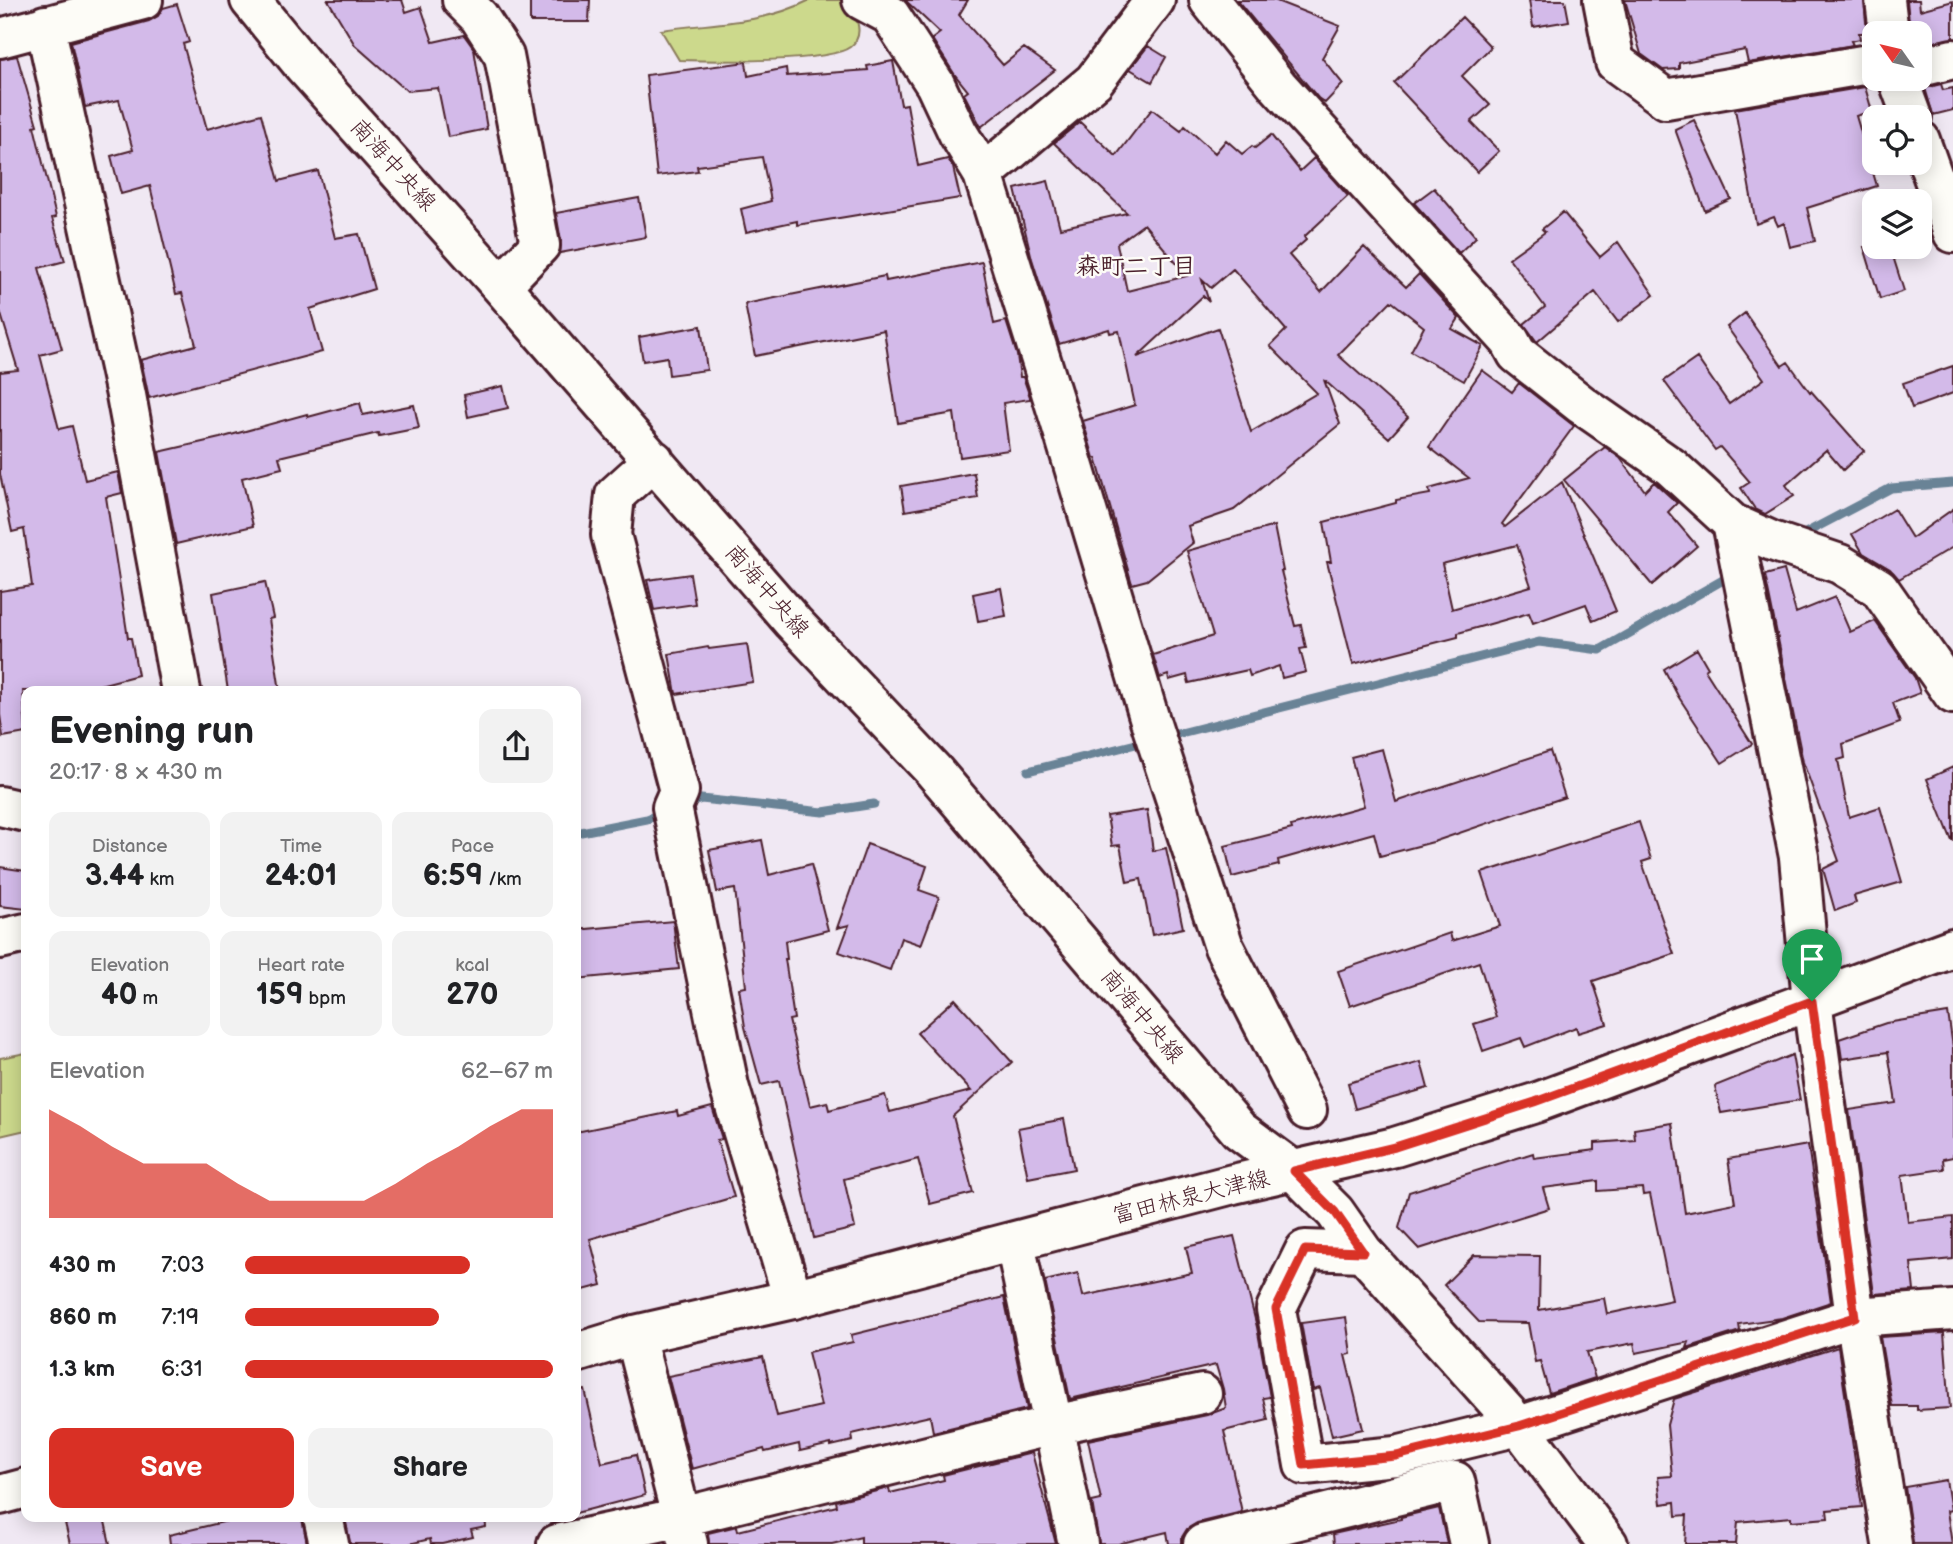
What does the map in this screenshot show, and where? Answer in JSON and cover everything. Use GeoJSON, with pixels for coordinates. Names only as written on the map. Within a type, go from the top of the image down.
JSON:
{"type":"FeatureCollection","features":[{"type":"Feature","properties":{"kind":"street"},"geometry":{"type":"LineString","coordinates":[[0,38],[143,0]]}},
{"type":"Feature","properties":{"kind":"street","name":"南海中央線"},"geometry":{"type":"LineString","coordinates":[[250,0],[312,75],[501,286],[793,622],[933,770],[1239,1130],[1294,1171],[1335,1212],[1363,1252],[1519,1426]]}},
{"type":"Feature","properties":{"kind":"street"},"geometry":{"type":"LineString","coordinates":[[462,0],[480,17],[504,56],[540,245],[501,286]]}},
{"type":"Feature","properties":{"kind":"street"},"geometry":{"type":"LineString","coordinates":[[862,0],[890,15],[935,84],[958,133],[983,174],[1152,727],[1223,947],[1307,1110]]}},
{"type":"Feature","properties":{"kind":"street"},"geometry":{"type":"LineString","coordinates":[[983,174],[1094,81],[1155,0]]}},
{"type":"Feature","properties":{"kind":"street"},"geometry":{"type":"LineString","coordinates":[[1209,0],[1278,86],[1510,341],[1517,354],[1671,467],[1732,523],[1782,545],[1840,564],[1879,588],[1953,694]]}},
{"type":"Feature","properties":{"kind":"street"},"geometry":{"type":"LineString","coordinates":[[1604,0],[1615,62],[1666,99],[1862,65]]}},
{"type":"Feature","properties":{"kind":"street"},"geometry":{"type":"LineString","coordinates":[[1885,0],[1888,21]]}},
{"type":"Feature","properties":{"kind":"street"},"geometry":{"type":"LineString","coordinates":[[45,25],[127,395],[180,686]]}},
{"type":"Feature","properties":{"kind":"street"},"geometry":{"type":"LineString","coordinates":[[1932,63],[1953,59]]}},
{"type":"Feature","properties":{"kind":"street"},"geometry":{"type":"LineString","coordinates":[[1932,174],[1953,233]]}},
{"type":"Feature","properties":{"kind":"street"},"geometry":{"type":"LineString","coordinates":[[654,460],[615,495],[611,535],[679,791],[674,814],[729,1086],[793,1300]]}},
{"type":"Feature","properties":{"kind":"street"},"geometry":{"type":"LineString","coordinates":[[1732,523],[1799,857],[1812,1001],[1855,1317],[1892,1544]]}},
{"type":"Feature","properties":{"kind":"street"},"geometry":{"type":"LineString","coordinates":[[0,806],[21,811]]}},
{"type":"Feature","properties":{"kind":"street"},"geometry":{"type":"LineString","coordinates":[[0,939],[21,934]]}},
{"type":"Feature","properties":{"kind":"street","name":"富田林泉大津線"},"geometry":{"type":"LineString","coordinates":[[581,1345],[793,1300],[1233,1184],[1395,1147],[1535,1102],[1953,948]]}},
{"type":"Feature","properties":{"kind":"street"},"geometry":{"type":"LineString","coordinates":[[1015,1243],[1078,1544]]}},
{"type":"Feature","properties":{"kind":"street"},"geometry":{"type":"LineString","coordinates":[[1317,1515],[1304,1465],[1276,1309],[1305,1250],[1363,1252]]}},
{"type":"Feature","properties":{"kind":"street"},"geometry":{"type":"LineString","coordinates":[[1304,1465],[1396,1456],[1519,1426],[1855,1317],[1953,1310]]}},
{"type":"Feature","properties":{"kind":"street"},"geometry":{"type":"LineString","coordinates":[[635,1335],[685,1530]]}},
{"type":"Feature","properties":{"kind":"street"},"geometry":{"type":"LineString","coordinates":[[557,1544],[685,1530],[1053,1425],[1202,1394]]}},
{"type":"Feature","properties":{"kind":"street"},"geometry":{"type":"LineString","coordinates":[[1519,1426],[1608,1544]]}},
{"type":"Feature","properties":{"kind":"street"},"geometry":{"type":"LineString","coordinates":[[1203,1544],[1455,1481],[1469,1544]]}},
{"type":"Feature","properties":{"kind":"street"},"geometry":{"type":"LineString","coordinates":[[0,1495],[21,1489]]}},
{"type":"Feature","properties":{"kind":"street"},"geometry":{"type":"LineString","coordinates":[[324,1522],[329,1544]]}},
{"type":"Feature","properties":{"kind":"green space"},"geometry":{"type":"Polygon","coordinates":[[[810,0],[845,0],[859,30],[850,47],[819,56],[795,58],[679,60],[661,30],[755,18],[774,14],[810,0]]]}},
{"type":"Feature","properties":{"kind":"green space"},"geometry":{"type":"Polygon","coordinates":[[[21,1054],[21,1131],[0,1136],[0,1058],[21,1054]]]}},
{"type":"Feature","properties":{"kind":"building"},"geometry":{"type":"Polygon","coordinates":[[[328,0],[402,0],[406,12],[421,7],[433,42],[464,35],[474,49],[487,129],[448,137],[438,88],[407,91],[355,45],[328,0]]]}},
{"type":"Feature","properties":{"kind":"building"},"geometry":{"type":"Polygon","coordinates":[[[530,0],[590,0],[589,22],[530,22],[530,0]]]}},
{"type":"Feature","properties":{"kind":"building"},"geometry":{"type":"Polygon","coordinates":[[[905,0],[968,0],[959,15],[1003,65],[1024,48],[1055,70],[981,127],[964,94],[968,91],[932,39],[940,33],[905,0]]]}},
{"type":"Feature","properties":{"kind":"building"},"geometry":{"type":"Polygon","coordinates":[[[1237,0],[1274,0],[1340,26],[1322,58],[1343,84],[1325,103],[1318,98],[1237,0]]]}},
{"type":"Feature","properties":{"kind":"building"},"geometry":{"type":"Polygon","coordinates":[[[1529,0],[1565,0],[1569,21],[1533,27],[1529,0]]]}},
{"type":"Feature","properties":{"kind":"building"},"geometry":{"type":"Polygon","coordinates":[[[1625,0],[1864,0],[1866,21],[1862,21],[1860,39],[1851,41],[1853,45],[1748,63],[1745,50],[1679,63],[1679,69],[1663,70],[1641,54],[1625,0]]]}},
{"type":"Feature","properties":{"kind":"building"},"geometry":{"type":"Polygon","coordinates":[[[1907,0],[1919,0],[1920,10],[1953,1],[1953,38],[1932,42],[1932,21],[1909,21],[1907,0]]]}},
{"type":"Feature","properties":{"kind":"building"},"geometry":{"type":"Polygon","coordinates":[[[177,4],[189,42],[183,44],[207,129],[261,114],[279,181],[318,171],[335,238],[359,234],[374,289],[310,309],[322,352],[149,398],[141,360],[196,345],[182,293],[176,294],[150,186],[121,194],[111,156],[133,150],[119,100],[85,107],[71,42],[149,21],[158,16],[163,8],[177,4]]]}},
{"type":"Feature","properties":{"kind":"building"},"geometry":{"type":"Polygon","coordinates":[[[1462,17],[1491,47],[1462,76],[1490,105],[1471,122],[1499,151],[1477,172],[1394,83],[1462,17]]]}},
{"type":"Feature","properties":{"kind":"building"},"geometry":{"type":"Polygon","coordinates":[[[1148,46],[1166,57],[1152,82],[1130,69],[1148,46]]]}},
{"type":"Feature","properties":{"kind":"building"},"geometry":{"type":"Polygon","coordinates":[[[17,56],[37,125],[34,126],[56,217],[52,218],[65,261],[39,268],[62,349],[40,355],[59,429],[72,426],[85,480],[118,472],[122,493],[106,497],[128,638],[131,638],[138,675],[96,686],[21,686],[21,734],[3,737],[0,715],[0,591],[32,586],[24,529],[12,532],[0,474],[0,372],[18,370],[0,311],[0,59],[17,56]]]}},
{"type":"Feature","properties":{"kind":"building"},"geometry":{"type":"Polygon","coordinates":[[[893,61],[901,105],[907,104],[918,166],[948,159],[953,167],[960,198],[797,225],[797,221],[746,232],[741,209],[771,201],[762,157],[697,166],[698,171],[657,176],[646,75],[746,62],[748,76],[786,68],[787,76],[868,70],[867,66],[893,61]]]}},
{"type":"Feature","properties":{"kind":"building"},"geometry":{"type":"Polygon","coordinates":[[[1941,84],[1943,90],[1953,88],[1953,110],[1933,115],[1926,91],[1932,91],[1932,86],[1941,84]]]}},
{"type":"Feature","properties":{"kind":"building"},"geometry":{"type":"Polygon","coordinates":[[[1862,88],[1862,91],[1866,91],[1870,105],[1862,105],[1862,114],[1856,116],[1862,136],[1862,175],[1874,175],[1877,186],[1807,208],[1815,241],[1790,247],[1784,223],[1778,226],[1774,217],[1756,224],[1735,109],[1862,88]]]}},
{"type":"Feature","properties":{"kind":"building"},"geometry":{"type":"Polygon","coordinates":[[[1152,109],[1181,131],[1185,126],[1215,153],[1226,140],[1242,154],[1252,146],[1255,148],[1271,135],[1300,171],[1314,158],[1348,196],[1304,237],[1306,240],[1289,255],[1321,292],[1364,247],[1406,287],[1419,274],[1459,318],[1452,329],[1483,346],[1464,381],[1411,351],[1424,327],[1391,301],[1338,355],[1408,417],[1389,438],[1324,380],[1340,424],[1234,510],[1188,526],[1193,543],[1147,580],[1132,584],[1083,421],[1135,405],[1119,331],[1110,333],[1109,329],[1059,344],[1032,259],[1015,189],[1048,181],[1060,228],[1127,213],[1054,143],[1080,122],[1116,156],[1152,109]],[[1144,224],[1117,244],[1127,291],[1187,276],[1144,224]],[[1233,269],[1211,288],[1202,280],[1209,302],[1203,296],[1137,357],[1218,328],[1251,432],[1317,393],[1270,346],[1286,330],[1233,269]]]}},
{"type":"Feature","properties":{"kind":"building"},"geometry":{"type":"Polygon","coordinates":[[[1694,120],[1731,199],[1705,211],[1675,129],[1694,120]]]}},
{"type":"Feature","properties":{"kind":"building"},"geometry":{"type":"Polygon","coordinates":[[[1434,188],[1476,237],[1459,253],[1414,203],[1434,188]]]}},
{"type":"Feature","properties":{"kind":"building"},"geometry":{"type":"Polygon","coordinates":[[[639,198],[646,237],[560,253],[561,241],[556,213],[639,198]]]}},
{"type":"Feature","properties":{"kind":"building"},"geometry":{"type":"Polygon","coordinates":[[[1563,212],[1600,257],[1618,242],[1654,295],[1618,322],[1595,292],[1537,342],[1524,324],[1545,307],[1509,258],[1545,232],[1542,229],[1563,212]]]}},
{"type":"Feature","properties":{"kind":"building"},"geometry":{"type":"Polygon","coordinates":[[[1868,259],[1894,259],[1904,291],[1880,299],[1868,259]]]}},
{"type":"Feature","properties":{"kind":"building"},"geometry":{"type":"Polygon","coordinates":[[[982,262],[994,324],[1006,321],[1017,355],[1020,377],[1023,377],[1030,397],[1003,403],[1009,450],[960,457],[954,413],[898,423],[884,330],[755,356],[745,304],[885,276],[886,281],[982,262]]]}},
{"type":"Feature","properties":{"kind":"building"},"geometry":{"type":"Polygon","coordinates":[[[1745,313],[1782,366],[1788,362],[1810,392],[1864,451],[1843,470],[1826,450],[1786,485],[1794,496],[1765,514],[1755,509],[1741,488],[1750,482],[1720,447],[1715,450],[1664,381],[1697,358],[1729,404],[1764,379],[1727,327],[1745,313]]]}},
{"type":"Feature","properties":{"kind":"building"},"geometry":{"type":"Polygon","coordinates":[[[701,326],[707,370],[669,375],[667,357],[643,361],[639,337],[701,326]]]}},
{"type":"Feature","properties":{"kind":"building"},"geometry":{"type":"Polygon","coordinates":[[[1953,366],[1953,393],[1912,408],[1903,383],[1953,366]]]}},
{"type":"Feature","properties":{"kind":"building"},"geometry":{"type":"Polygon","coordinates":[[[1482,370],[1512,392],[1519,383],[1574,426],[1502,524],[1505,527],[1562,482],[1616,611],[1593,621],[1586,604],[1533,623],[1529,613],[1458,633],[1458,637],[1353,664],[1327,562],[1331,562],[1324,522],[1396,503],[1396,500],[1430,494],[1429,489],[1469,478],[1429,447],[1482,370]],[[1517,545],[1442,564],[1452,609],[1531,586],[1517,545]]]}},
{"type":"Feature","properties":{"kind":"building"},"geometry":{"type":"Polygon","coordinates":[[[503,386],[508,408],[468,417],[464,395],[503,386]]]}},
{"type":"Feature","properties":{"kind":"building"},"geometry":{"type":"Polygon","coordinates":[[[360,403],[363,415],[414,405],[419,428],[379,436],[378,433],[279,457],[282,468],[242,478],[253,526],[176,544],[159,452],[360,403]]]}},
{"type":"Feature","properties":{"kind":"building"},"geometry":{"type":"Polygon","coordinates":[[[1605,447],[1620,458],[1645,491],[1654,482],[1677,503],[1668,512],[1697,546],[1652,585],[1564,480],[1605,447]]]}},
{"type":"Feature","properties":{"kind":"building"},"geometry":{"type":"Polygon","coordinates":[[[974,473],[978,498],[905,511],[901,486],[974,473]]]}},
{"type":"Feature","properties":{"kind":"building"},"geometry":{"type":"Polygon","coordinates":[[[1894,509],[1912,538],[1953,509],[1953,547],[1899,579],[1890,569],[1863,553],[1852,534],[1894,509]]]}},
{"type":"Feature","properties":{"kind":"building"},"geometry":{"type":"Polygon","coordinates":[[[1274,526],[1281,571],[1295,626],[1301,625],[1306,648],[1300,649],[1306,672],[1282,678],[1279,666],[1250,676],[1248,670],[1189,683],[1187,675],[1169,680],[1168,675],[1160,678],[1153,655],[1213,636],[1187,551],[1274,526]]]}},
{"type":"Feature","properties":{"kind":"building"},"geometry":{"type":"Polygon","coordinates":[[[1784,570],[1796,613],[1835,597],[1850,632],[1875,621],[1915,678],[1920,693],[1893,703],[1900,723],[1843,744],[1845,758],[1838,760],[1849,817],[1880,807],[1902,882],[1854,896],[1856,903],[1835,911],[1823,869],[1839,861],[1803,762],[1765,575],[1784,570]]]}},
{"type":"Feature","properties":{"kind":"building"},"geometry":{"type":"Polygon","coordinates":[[[690,574],[695,604],[654,610],[647,580],[690,574]]]}},
{"type":"Feature","properties":{"kind":"building"},"geometry":{"type":"Polygon","coordinates":[[[265,582],[273,618],[269,619],[279,686],[227,686],[213,593],[265,582]]]}},
{"type":"Feature","properties":{"kind":"building"},"geometry":{"type":"Polygon","coordinates":[[[1001,588],[1006,616],[978,621],[973,594],[1001,588]]]}},
{"type":"Feature","properties":{"kind":"building"},"geometry":{"type":"Polygon","coordinates":[[[747,644],[753,682],[676,694],[669,654],[747,644]]]}},
{"type":"Feature","properties":{"kind":"building"},"geometry":{"type":"Polygon","coordinates":[[[1697,649],[1708,668],[1705,670],[1752,744],[1722,763],[1678,696],[1664,669],[1697,649]]]}},
{"type":"Feature","properties":{"kind":"building"},"geometry":{"type":"Polygon","coordinates":[[[1382,749],[1396,802],[1550,751],[1565,797],[1433,842],[1380,856],[1374,833],[1278,860],[1279,865],[1232,877],[1225,846],[1292,829],[1291,826],[1364,806],[1351,757],[1382,749]]]}},
{"type":"Feature","properties":{"kind":"building"},"geometry":{"type":"Polygon","coordinates":[[[1953,767],[1953,841],[1952,841],[1927,779],[1953,767]]]}},
{"type":"Feature","properties":{"kind":"building"},"geometry":{"type":"Polygon","coordinates":[[[1147,810],[1153,851],[1166,848],[1183,928],[1152,935],[1141,879],[1127,882],[1120,845],[1112,846],[1107,816],[1147,810]]]}},
{"type":"Feature","properties":{"kind":"building"},"geometry":{"type":"Polygon","coordinates":[[[1639,822],[1651,859],[1642,862],[1674,954],[1593,981],[1607,1024],[1578,1033],[1576,1027],[1525,1047],[1521,1038],[1483,1051],[1474,1024],[1496,1017],[1479,962],[1350,1006],[1338,971],[1450,933],[1452,941],[1500,926],[1482,873],[1639,822]]]}},
{"type":"Feature","properties":{"kind":"building"},"geometry":{"type":"Polygon","coordinates":[[[762,840],[769,875],[811,864],[828,930],[785,941],[794,1019],[789,1020],[810,1106],[827,1102],[829,1110],[885,1095],[890,1112],[971,1091],[917,1033],[955,999],[1012,1062],[953,1116],[973,1193],[930,1204],[918,1159],[844,1179],[855,1228],[814,1238],[779,1081],[761,1085],[745,1027],[739,988],[746,987],[735,889],[717,892],[709,850],[762,840]]]}},
{"type":"Feature","properties":{"kind":"building"},"geometry":{"type":"Polygon","coordinates":[[[867,844],[927,866],[919,890],[939,897],[921,945],[901,938],[890,970],[839,952],[849,925],[837,928],[867,844]]]}},
{"type":"Feature","properties":{"kind":"building"},"geometry":{"type":"Polygon","coordinates":[[[0,867],[21,870],[21,908],[0,906],[0,867]]]}},
{"type":"Feature","properties":{"kind":"building"},"geometry":{"type":"Polygon","coordinates":[[[673,921],[679,969],[581,979],[581,930],[673,921]]]}},
{"type":"Feature","properties":{"kind":"building"},"geometry":{"type":"Polygon","coordinates":[[[1948,1013],[1953,1047],[1953,1157],[1943,1159],[1944,1169],[1902,1175],[1908,1222],[1953,1217],[1953,1259],[1911,1263],[1914,1291],[1874,1294],[1849,1110],[1896,1103],[1888,1052],[1842,1059],[1839,1039],[1886,1023],[1948,1013]]]}},
{"type":"Feature","properties":{"kind":"building"},"geometry":{"type":"Polygon","coordinates":[[[1792,1055],[1800,1100],[1721,1113],[1715,1086],[1792,1055]]]}},
{"type":"Feature","properties":{"kind":"building"},"geometry":{"type":"Polygon","coordinates":[[[1421,1062],[1428,1088],[1355,1109],[1348,1083],[1421,1062]]]}},
{"type":"Feature","properties":{"kind":"building"},"geometry":{"type":"Polygon","coordinates":[[[712,1107],[722,1139],[717,1140],[734,1197],[590,1239],[602,1285],[581,1291],[581,1131],[677,1111],[678,1116],[712,1107]]]}},
{"type":"Feature","properties":{"kind":"building"},"geometry":{"type":"Polygon","coordinates":[[[1064,1119],[1074,1169],[1028,1178],[1018,1128],[1064,1119]]]}},
{"type":"Feature","properties":{"kind":"building"},"geometry":{"type":"Polygon","coordinates":[[[1672,1123],[1685,1213],[1735,1203],[1728,1159],[1808,1145],[1831,1302],[1782,1318],[1739,1324],[1740,1331],[1687,1348],[1689,1342],[1636,1353],[1634,1343],[1587,1352],[1595,1378],[1549,1393],[1540,1361],[1535,1362],[1528,1323],[1479,1322],[1444,1285],[1474,1255],[1540,1256],[1539,1310],[1604,1298],[1607,1314],[1672,1300],[1650,1194],[1643,1195],[1642,1188],[1598,1191],[1598,1181],[1543,1188],[1549,1208],[1419,1249],[1399,1228],[1409,1192],[1533,1153],[1534,1158],[1595,1150],[1595,1143],[1635,1140],[1634,1129],[1672,1123]]]}},
{"type":"Feature","properties":{"kind":"building"},"geometry":{"type":"Polygon","coordinates":[[[1234,1236],[1257,1327],[1270,1397],[1263,1398],[1268,1420],[1224,1431],[1242,1512],[1197,1523],[1187,1529],[1182,1537],[1182,1544],[1169,1544],[1167,1532],[1118,1544],[1099,1544],[1092,1502],[1101,1500],[1088,1440],[1207,1415],[1226,1408],[1223,1389],[1216,1365],[1070,1399],[1045,1281],[1078,1273],[1083,1296],[1192,1273],[1186,1247],[1234,1236]]]}},
{"type":"Feature","properties":{"kind":"building"},"geometry":{"type":"Polygon","coordinates":[[[1004,1297],[1027,1409],[933,1432],[930,1416],[852,1434],[853,1441],[831,1446],[800,1451],[799,1444],[765,1452],[764,1449],[692,1469],[668,1376],[763,1357],[777,1416],[821,1406],[808,1352],[853,1342],[851,1335],[1004,1297]]]}},
{"type":"Feature","properties":{"kind":"building"},"geometry":{"type":"Polygon","coordinates":[[[1346,1317],[1351,1354],[1345,1355],[1363,1429],[1332,1436],[1320,1388],[1313,1390],[1301,1323],[1346,1317]]]}},
{"type":"Feature","properties":{"kind":"building"},"geometry":{"type":"Polygon","coordinates":[[[1944,1333],[1950,1408],[1917,1410],[1917,1406],[1892,1406],[1880,1337],[1944,1333]]]}},
{"type":"Feature","properties":{"kind":"building"},"geometry":{"type":"Polygon","coordinates":[[[1838,1347],[1862,1507],[1827,1510],[1828,1518],[1791,1521],[1791,1517],[1738,1522],[1736,1544],[1685,1544],[1687,1515],[1676,1516],[1675,1502],[1661,1504],[1658,1477],[1672,1476],[1667,1425],[1674,1399],[1838,1347]]]}},
{"type":"Feature","properties":{"kind":"building"},"geometry":{"type":"Polygon","coordinates":[[[581,1390],[585,1390],[602,1463],[636,1455],[645,1495],[581,1512],[581,1390]]]}},
{"type":"Feature","properties":{"kind":"building"},"geometry":{"type":"Polygon","coordinates":[[[1032,1453],[1056,1544],[861,1544],[861,1537],[832,1544],[709,1544],[708,1533],[737,1526],[738,1531],[837,1506],[836,1501],[889,1488],[890,1493],[944,1480],[943,1475],[1032,1453]]]}},
{"type":"Feature","properties":{"kind":"building"},"geometry":{"type":"Polygon","coordinates":[[[1946,1480],[1951,1510],[1947,1511],[1952,1544],[1913,1544],[1905,1487],[1946,1480]]]}},
{"type":"Feature","properties":{"kind":"building"},"geometry":{"type":"Polygon","coordinates":[[[1439,1508],[1447,1544],[1334,1544],[1333,1534],[1439,1508]]]}},
{"type":"Feature","properties":{"kind":"building"},"geometry":{"type":"Polygon","coordinates":[[[105,1522],[110,1544],[70,1544],[65,1523],[105,1522]]]}},
{"type":"Feature","properties":{"kind":"building"},"geometry":{"type":"Polygon","coordinates":[[[223,1522],[303,1522],[307,1544],[170,1544],[169,1535],[223,1522]]]}},
{"type":"Feature","properties":{"kind":"building"},"geometry":{"type":"Polygon","coordinates":[[[346,1522],[486,1522],[486,1527],[471,1530],[473,1537],[442,1544],[431,1544],[430,1539],[409,1544],[350,1544],[346,1522]]]}},
{"type":"Feature","properties":{"kind":"waterway"},"geometry":{"type":"LineString","coordinates":[[1796,538],[1891,488],[1953,483]]}},
{"type":"Feature","properties":{"kind":"waterway"},"geometry":{"type":"LineString","coordinates":[[1165,737],[1539,642],[1600,650],[1730,576]]}},
{"type":"Feature","properties":{"kind":"waterway"},"geometry":{"type":"LineString","coordinates":[[1028,771],[1148,741]]}},
{"type":"Feature","properties":{"kind":"waterway"},"geometry":{"type":"LineString","coordinates":[[685,805],[701,799],[823,812],[874,804]]}},
{"type":"Feature","properties":{"kind":"waterway"},"geometry":{"type":"LineString","coordinates":[[581,832],[647,819],[666,812]]}},
{"type":"Feature","properties":{"kind":"district","name":"森町二丁目"},"geometry":{"type":"Point","coordinates":[1136,266]}},
{"type":"Feature","properties":{"kind":"route"},"geometry":{"type":"LineString","coordinates":[[1812,1001],[1855,1317],[1519,1426],[1396,1456],[1304,1465],[1276,1309],[1305,1250],[1363,1252],[1335,1212],[1294,1171],[1395,1147],[1535,1102],[1812,1001]]}}]}
